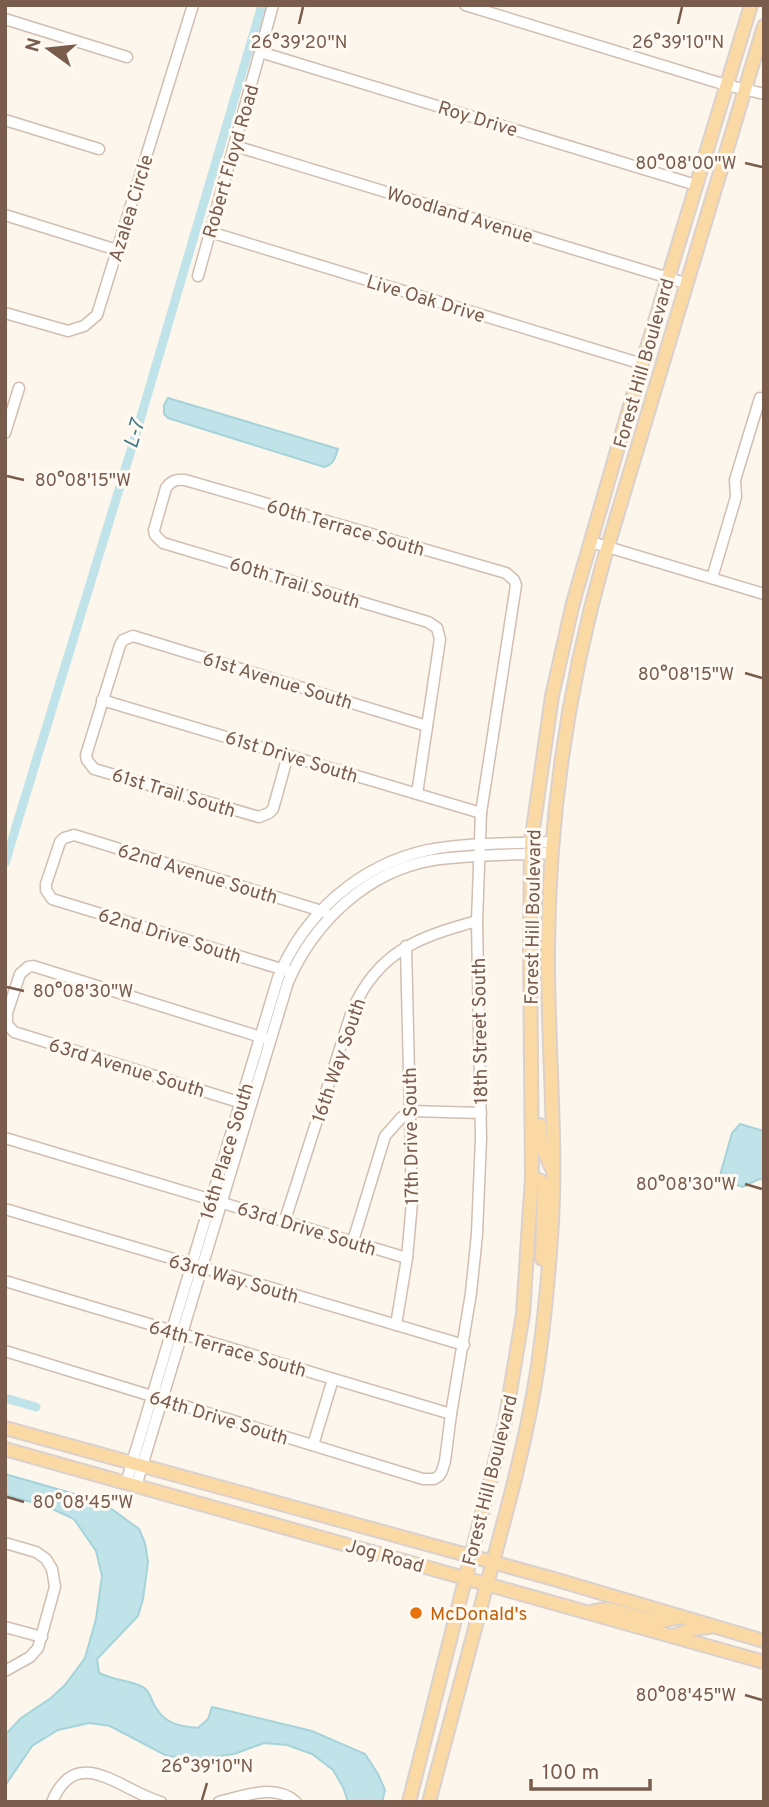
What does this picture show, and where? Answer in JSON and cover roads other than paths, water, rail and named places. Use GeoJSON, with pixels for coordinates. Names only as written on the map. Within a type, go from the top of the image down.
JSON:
{"type":"FeatureCollection","features":[{"type":"Feature","properties":{"kind":"main road","name":"Forest Hill Boulevard"},"geometry":{"type":"LineString","coordinates":[[409,1802],[505,1422],[523,1314],[532,1177],[531,848],[545,740],[559,663],[573,603],[642,364],[751,5]]}},
{"type":"Feature","properties":{"kind":"main road","name":"Forest Hill Boulevard"},"geometry":{"type":"LineString","coordinates":[[429,1802],[525,1436],[538,1366],[551,1236],[553,1172],[548,949],[551,847],[570,697],[607,547],[764,26]]}},
{"type":"Feature","properties":{"kind":"main road"},"geometry":{"type":"LineString","coordinates":[[531,1018],[535,1023],[539,1050],[541,1145],[553,1172]]}},
{"type":"Feature","properties":{"kind":"main road"},"geometry":{"type":"LineString","coordinates":[[532,1177],[544,1185],[541,1258],[543,1316]]}},
{"type":"Feature","properties":{"kind":"main road","name":"Jog Road"},"geometry":{"type":"LineString","coordinates":[[5,1428],[493,1562],[764,1641]]}},
{"type":"Feature","properties":{"kind":"main road","name":"Jog Road"},"geometry":{"type":"LineString","coordinates":[[5,1449],[764,1662]]}},
{"type":"Feature","properties":{"kind":"main road"},"geometry":{"type":"LineString","coordinates":[[586,1612],[609,1609],[657,1622],[682,1616]]}},
{"type":"Feature","properties":{"kind":"main road"},"geometry":{"type":"LineString","coordinates":[[674,1636],[691,1629],[717,1627]]}},
{"type":"Feature","properties":{"kind":"street","name":"Azalea Circle"},"geometry":{"type":"LineString","coordinates":[[5,313],[62,330],[74,330],[94,319],[100,310],[193,5]]}},
{"type":"Feature","properties":{"kind":"street","name":"Robert Floyd Road"},"geometry":{"type":"LineString","coordinates":[[198,276],[273,5]]}},
{"type":"Feature","properties":{"kind":"street"},"geometry":{"type":"LineString","coordinates":[[465,5],[726,85],[764,94]]}},
{"type":"Feature","properties":{"kind":"street"},"geometry":{"type":"LineString","coordinates":[[5,19],[127,57]]}},
{"type":"Feature","properties":{"kind":"street","name":"Roy Drive"},"geometry":{"type":"LineString","coordinates":[[260,52],[696,185]]}},
{"type":"Feature","properties":{"kind":"street"},"geometry":{"type":"LineString","coordinates":[[5,120],[99,149]]}},
{"type":"Feature","properties":{"kind":"street","name":"Woodland Avenue"},"geometry":{"type":"LineString","coordinates":[[235,146],[685,283]]}},
{"type":"Feature","properties":{"kind":"street"},"geometry":{"type":"LineString","coordinates":[[5,215],[117,250]]}},
{"type":"Feature","properties":{"kind":"street","name":"Live Oak Drive"},"geometry":{"type":"LineString","coordinates":[[210,232],[642,364]]}},
{"type":"Feature","properties":{"kind":"street"},"geometry":{"type":"LineString","coordinates":[[5,433],[19,388]]}},
{"type":"Feature","properties":{"kind":"street"},"geometry":{"type":"LineString","coordinates":[[712,578],[736,497],[735,480],[760,398]]}},
{"type":"Feature","properties":{"kind":"street","name":"60th Trail South"},"geometry":{"type":"LineString","coordinates":[[174,480],[166,488],[155,524],[155,535],[163,543],[428,622],[437,628],[440,639],[427,726]]}},
{"type":"Feature","properties":{"kind":"street","name":"60th Terrace South"},"geometry":{"type":"LineString","coordinates":[[174,480],[185,480],[506,573],[514,580]]}},
{"type":"Feature","properties":{"kind":"street"},"geometry":{"type":"LineString","coordinates":[[591,542],[764,594]]}},
{"type":"Feature","properties":{"kind":"street","name":"18th Street South"},"geometry":{"type":"LineString","coordinates":[[434,1479],[442,1471],[445,1461],[464,1345],[477,1234],[481,1113],[477,921],[481,813],[516,591],[514,580]]}},
{"type":"Feature","properties":{"kind":"street","name":"61st Avenue South"},"geometry":{"type":"LineString","coordinates":[[102,700],[120,645],[128,638],[138,637],[427,726]]}},
{"type":"Feature","properties":{"kind":"street","name":"61st Drive South"},"geometry":{"type":"LineString","coordinates":[[102,700],[481,813]]}},
{"type":"Feature","properties":{"kind":"street","name":"61st Trail South"},"geometry":{"type":"LineString","coordinates":[[102,700],[86,750],[87,760],[94,769],[254,816],[265,816],[273,809],[288,755]]}},
{"type":"Feature","properties":{"kind":"street"},"geometry":{"type":"LineString","coordinates":[[417,794],[427,726]]}},
{"type":"Feature","properties":{"kind":"street","name":"62nd Avenue South"},"geometry":{"type":"LineString","coordinates":[[64,838],[74,835],[332,914]]}},
{"type":"Feature","properties":{"kind":"street","name":"62nd Drive South"},"geometry":{"type":"LineString","coordinates":[[64,838],[57,846],[46,884],[49,895],[58,901],[287,971]]}},
{"type":"Feature","properties":{"kind":"street","name":"16th Place South"},"geometry":{"type":"LineString","coordinates":[[287,971],[332,914],[392,867],[416,853],[432,849],[551,847]]}},
{"type":"Feature","properties":{"kind":"street","name":"16th Place South"},"geometry":{"type":"LineString","coordinates":[[131,1484],[216,1201],[299,939],[321,911],[343,890],[362,877],[392,867]]}},
{"type":"Feature","properties":{"kind":"street","name":"16th Way South"},"geometry":{"type":"LineString","coordinates":[[285,1220],[354,1006],[373,975],[406,946],[438,931],[477,921]]}},
{"type":"Feature","properties":{"kind":"street","name":"17th Drive South"},"geometry":{"type":"LineString","coordinates":[[396,1325],[407,1258],[412,1202],[406,946]]}},
{"type":"Feature","properties":{"kind":"street","name":"63rd Avenue South"},"geometry":{"type":"LineString","coordinates":[[246,1104],[14,1032],[7,1024],[7,1013],[20,975],[28,967],[39,967],[266,1039]]}},
{"type":"Feature","properties":{"kind":"street"},"geometry":{"type":"LineString","coordinates":[[353,1241],[385,1136],[392,1126],[410,1111],[481,1113]]}},
{"type":"Feature","properties":{"kind":"street","name":"63rd Drive South"},"geometry":{"type":"LineString","coordinates":[[5,1138],[407,1258]]}},
{"type":"Feature","properties":{"kind":"street","name":"63rd Way South"},"geometry":{"type":"LineString","coordinates":[[5,1209],[464,1345]]}},
{"type":"Feature","properties":{"kind":"street","name":"64th Terrace South"},"geometry":{"type":"LineString","coordinates":[[5,1281],[451,1414]]}},
{"type":"Feature","properties":{"kind":"street","name":"64th Drive South"},"geometry":{"type":"LineString","coordinates":[[5,1351],[423,1479],[434,1479]]}},
{"type":"Feature","properties":{"kind":"street"},"geometry":{"type":"LineString","coordinates":[[313,1445],[333,1379]]}},
{"type":"Feature","properties":{"kind":"street"},"geometry":{"type":"LineString","coordinates":[[5,1543],[36,1552],[46,1559],[52,1569],[55,1587],[38,1648],[30,1657],[5,1671]]}},
{"type":"Feature","properties":{"kind":"street"},"geometry":{"type":"LineString","coordinates":[[5,1627],[42,1637]]}},
{"type":"Feature","properties":{"kind":"street"},"geometry":{"type":"LineString","coordinates":[[52,1802],[64,1781],[85,1772],[103,1776],[141,1799],[161,1802]]}},
{"type":"Feature","properties":{"kind":"street"},"geometry":{"type":"LineString","coordinates":[[219,1802],[270,1791],[282,1793],[296,1802]]}},
{"type":"Feature","properties":{"kind":"water"},"geometry":{"type":"Polygon","coordinates":[[[168,398],[338,449],[332,462],[324,467],[168,418],[164,414],[164,405],[168,398]]]}},
{"type":"Feature","properties":{"kind":"water"},"geometry":{"type":"Polygon","coordinates":[[[740,1124],[764,1131],[764,1180],[759,1179],[743,1187],[719,1179],[732,1133],[740,1124]]]}},
{"type":"Feature","properties":{"kind":"water"},"geometry":{"type":"Polygon","coordinates":[[[5,1474],[106,1505],[139,1529],[145,1543],[148,1562],[143,1599],[138,1616],[97,1659],[99,1673],[144,1688],[160,1714],[180,1725],[198,1728],[208,1719],[212,1707],[312,1731],[365,1754],[385,1790],[382,1802],[348,1802],[333,1770],[312,1754],[287,1745],[264,1743],[234,1754],[198,1759],[167,1756],[110,1726],[89,1723],[58,1730],[32,1746],[5,1786],[5,1735],[21,1718],[65,1685],[85,1658],[96,1619],[102,1576],[96,1551],[74,1519],[46,1506],[5,1495],[5,1474]]]}},
{"type":"Feature","properties":{"kind":"waterway","name":"L-7"},"geometry":{"type":"LineString","coordinates":[[5,863],[135,437],[262,5]]}},
{"type":"Feature","properties":{"kind":"waterway","name":"L-7"},"geometry":{"type":"LineString","coordinates":[[5,1398],[36,1407]]}},
{"type":"Feature","properties":{"kind":"place","name":"McDonald's"},"geometry":{"type":"Point","coordinates":[416,1613]}}]}
